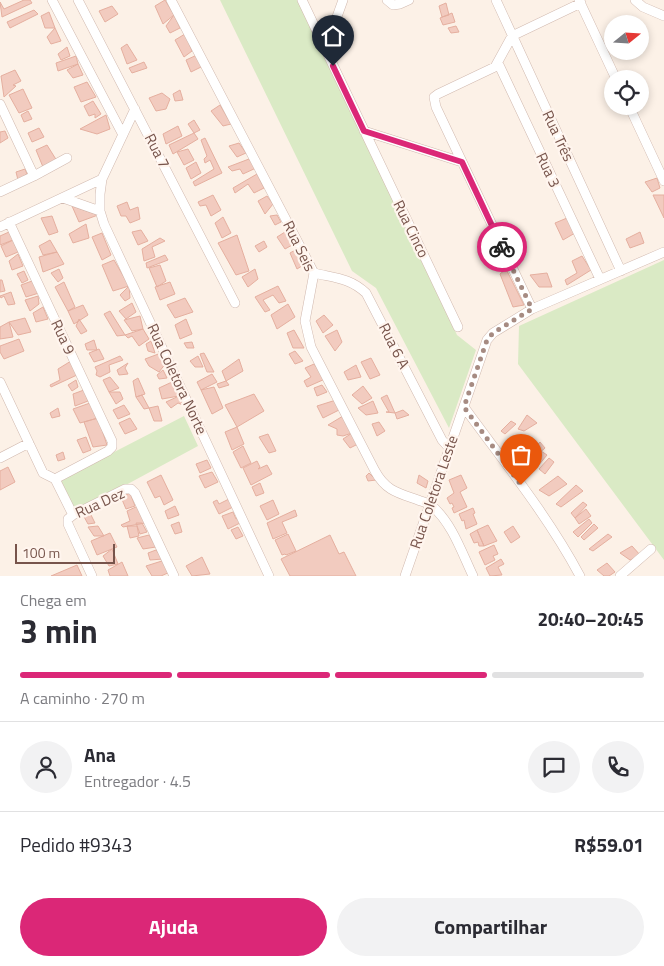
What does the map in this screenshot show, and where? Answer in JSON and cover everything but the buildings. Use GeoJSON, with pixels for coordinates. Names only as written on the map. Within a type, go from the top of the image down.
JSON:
{"type":"FeatureCollection","features":[{"type":"Feature","properties":{"kind":"street"},"geometry":{"type":"LineString","coordinates":[[52,0],[123,135]]}},
{"type":"Feature","properties":{"kind":"street","name":"Rua 7"},"geometry":{"type":"LineString","coordinates":[[78,0],[235,303]]}},
{"type":"Feature","properties":{"kind":"street","name":"Rua Seis"},"geometry":{"type":"LineString","coordinates":[[171,0],[314,273],[305,322],[311,347],[382,483],[393,491],[431,505]]}},
{"type":"Feature","properties":{"kind":"street","name":"Rua Cinco"},"geometry":{"type":"LineString","coordinates":[[302,0],[458,327]]}},
{"type":"Feature","properties":{"kind":"street"},"geometry":{"type":"LineString","coordinates":[[325,50],[343,0]]}},
{"type":"Feature","properties":{"kind":"street"},"geometry":{"type":"LineString","coordinates":[[387,0],[393,5],[408,0]]}},
{"type":"Feature","properties":{"kind":"street","name":"Rua Três"},"geometry":{"type":"LineString","coordinates":[[497,0],[622,271]]}},
{"type":"Feature","properties":{"kind":"street"},"geometry":{"type":"LineString","coordinates":[[635,0],[643,7],[664,16]]}},
{"type":"Feature","properties":{"kind":"street"},"geometry":{"type":"LineString","coordinates":[[532,309],[436,107],[434,97],[495,67],[512,36],[580,2],[612,70]]}},
{"type":"Feature","properties":{"kind":"street","name":"Rua 3"},"geometry":{"type":"LineString","coordinates":[[495,67],[499,65],[600,279]]}},
{"type":"Feature","properties":{"kind":"street"},"geometry":{"type":"LineString","coordinates":[[0,104],[34,176]]}},
{"type":"Feature","properties":{"kind":"street"},"geometry":{"type":"LineString","coordinates":[[0,226],[102,179],[135,109]]}},
{"type":"Feature","properties":{"kind":"street"},"geometry":{"type":"LineString","coordinates":[[633,115],[664,181]]}},
{"type":"Feature","properties":{"kind":"street"},"geometry":{"type":"LineString","coordinates":[[364,131],[462,162]]}},
{"type":"Feature","properties":{"kind":"street"},"geometry":{"type":"LineString","coordinates":[[0,192],[67,158]]}},
{"type":"Feature","properties":{"kind":"street","name":"Rua Coletora Norte"},"geometry":{"type":"LineString","coordinates":[[102,179],[100,211],[104,224],[269,576]]}},
{"type":"Feature","properties":{"kind":"street"},"geometry":{"type":"LineString","coordinates":[[63,198],[100,211]]}},
{"type":"Feature","properties":{"kind":"street","name":"Rua 9"},"geometry":{"type":"LineString","coordinates":[[9,222],[112,441],[112,448],[108,451],[55,480]]}},
{"type":"Feature","properties":{"kind":"street","name":"Rua Coletora Leste"},"geometry":{"type":"LineString","coordinates":[[405,576],[487,340],[493,333],[532,309],[664,252]]}},
{"type":"Feature","properties":{"kind":"street","name":"Rua 6 A"},"geometry":{"type":"LineString","coordinates":[[314,273],[348,280],[357,284],[366,293],[442,440],[450,449]]}},
{"type":"Feature","properties":{"kind":"street"},"geometry":{"type":"LineString","coordinates":[[0,382],[43,473],[55,480],[73,514]]}},
{"type":"Feature","properties":{"kind":"street"},"geometry":{"type":"LineString","coordinates":[[464,407],[544,516],[566,549],[580,576]]}},
{"type":"Feature","properties":{"kind":"street"},"geometry":{"type":"LineString","coordinates":[[0,458],[29,443]]}},
{"type":"Feature","properties":{"kind":"street","name":"Rua Dez"},"geometry":{"type":"LineString","coordinates":[[92,576],[68,524],[68,518],[125,490],[131,490],[135,493],[174,576]]}},
{"type":"Feature","properties":{"kind":"street"},"geometry":{"type":"LineString","coordinates":[[431,505],[450,530],[473,576]]}},
{"type":"Feature","properties":{"kind":"street"},"geometry":{"type":"LineString","coordinates":[[620,576],[651,549]]}},
{"type":"Feature","properties":{"kind":"green space"},"geometry":{"type":"Polygon","coordinates":[[[220,0],[303,0],[457,335],[476,350],[449,428],[376,288],[352,271],[220,0]]]}},
{"type":"Feature","properties":{"kind":"green space"},"geometry":{"type":"Polygon","coordinates":[[[664,260],[664,560],[518,364],[519,326],[664,260]]]}},
{"type":"Feature","properties":{"kind":"green space"},"geometry":{"type":"Polygon","coordinates":[[[184,416],[198,446],[74,513],[58,481],[184,416]]]}},
{"type":"Feature","properties":{"kind":"way so far"},"geometry":{"type":"LineString","coordinates":[[502,247],[532,309],[493,333],[487,340],[464,407],[521,485]]}},
{"type":"Feature","properties":{"kind":"route"},"geometry":{"type":"LineString","coordinates":[[333,66],[364,131],[462,162],[502,247]]}}]}
